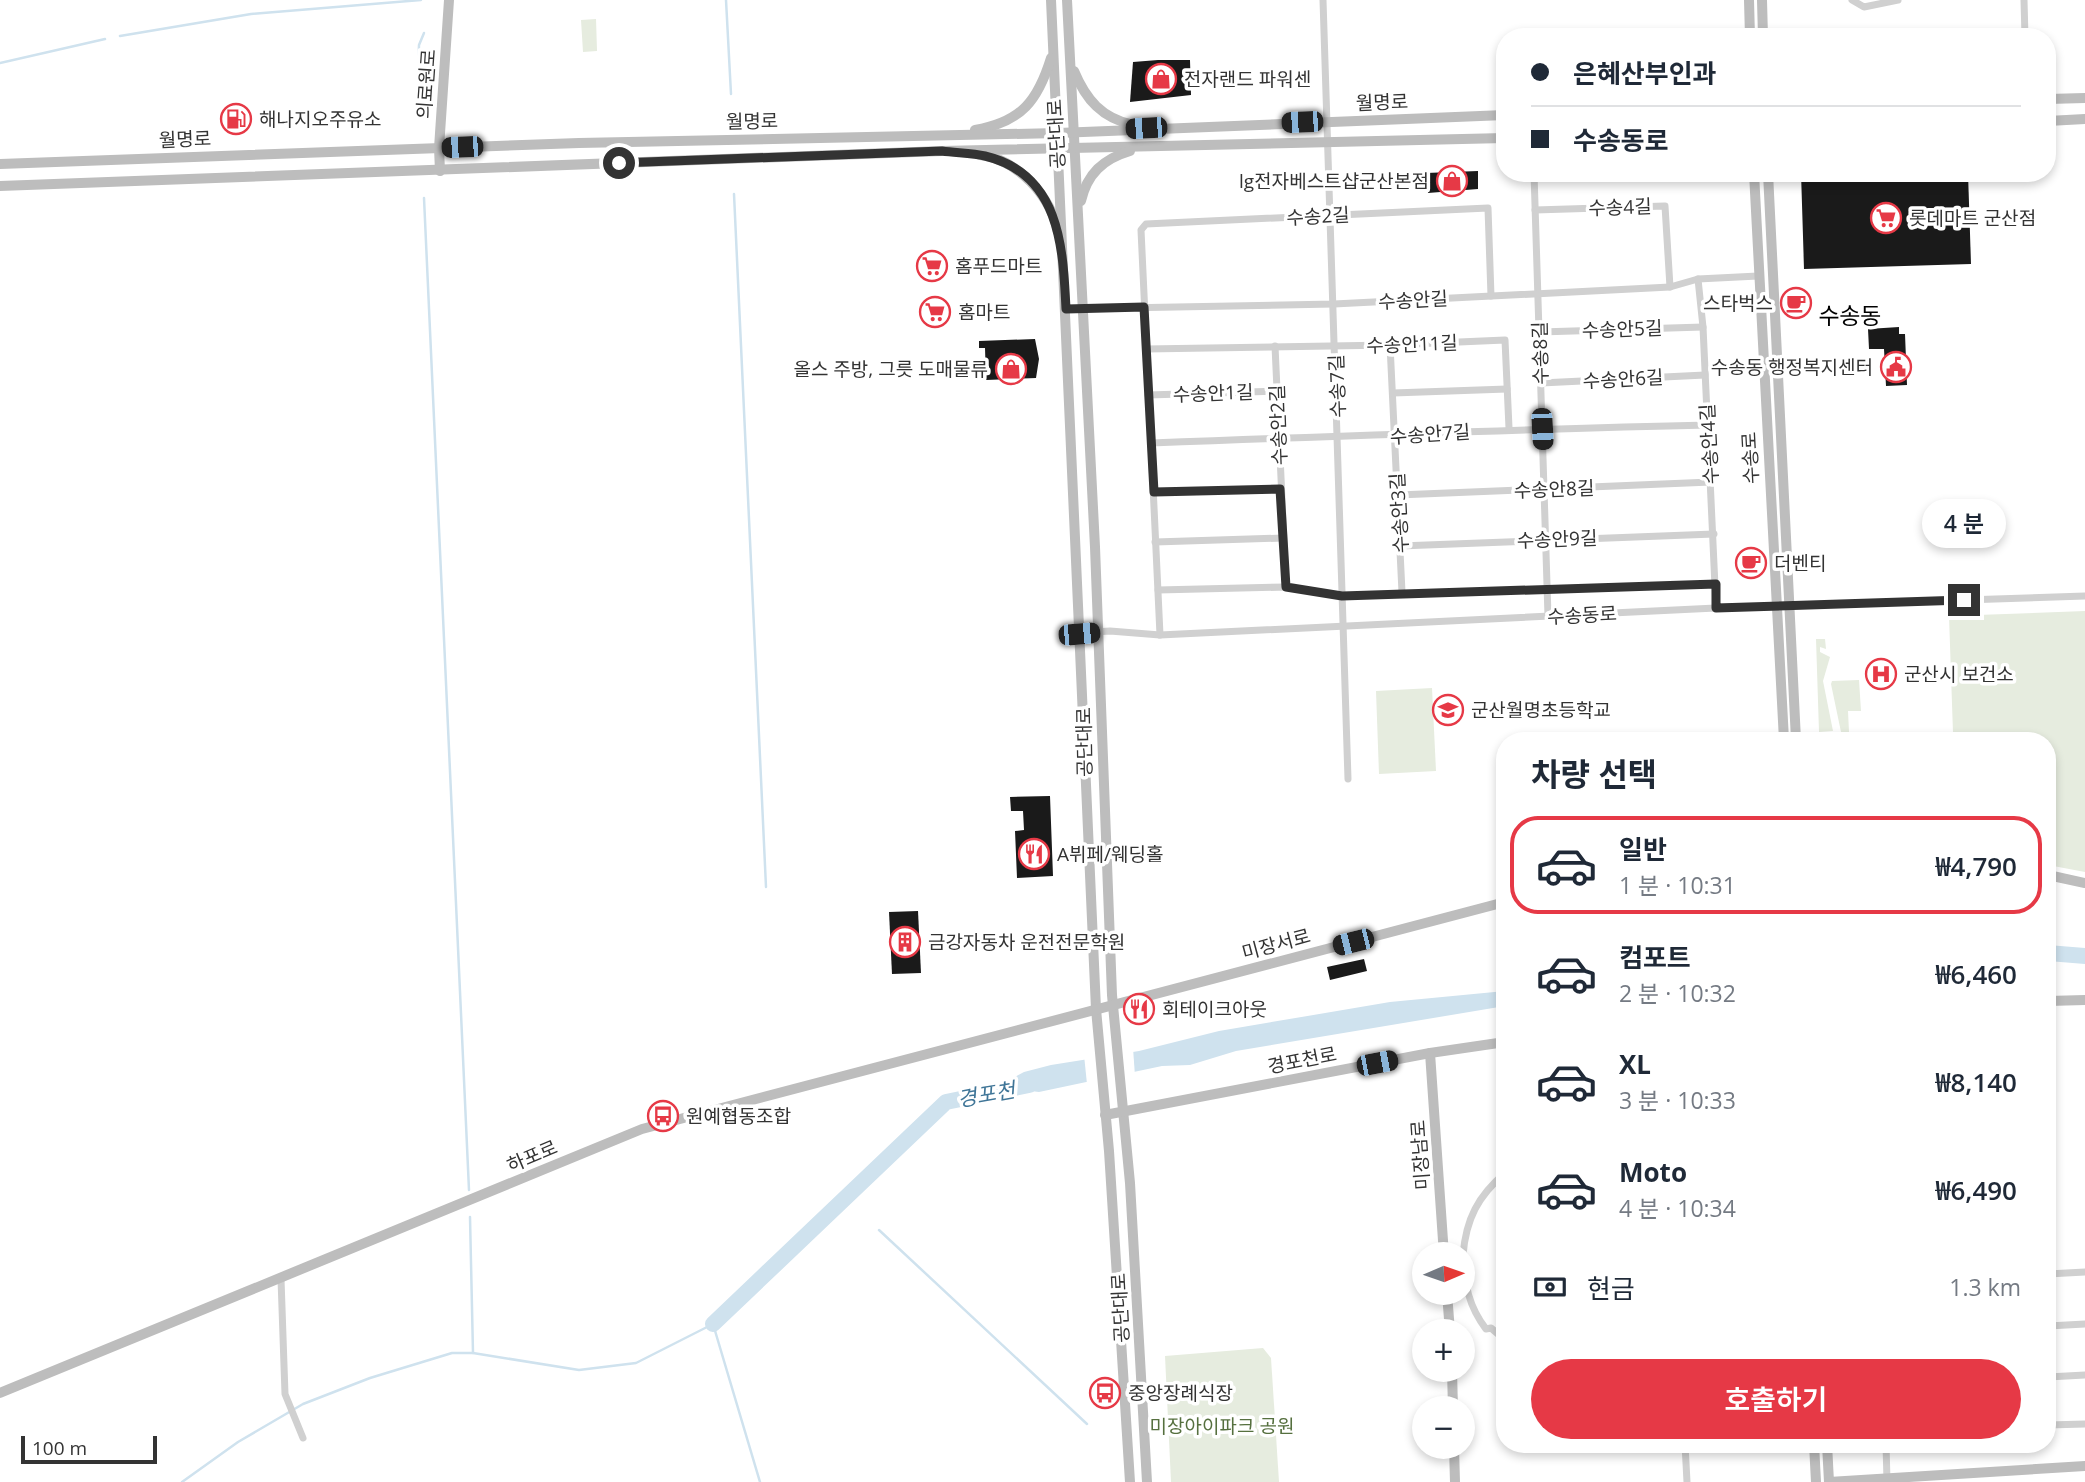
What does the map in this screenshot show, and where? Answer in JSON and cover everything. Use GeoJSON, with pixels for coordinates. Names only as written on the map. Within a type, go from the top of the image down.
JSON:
{"type":"FeatureCollection","features":[{"type":"Feature","properties":{"kind":"street","name":"의료원로"},"geometry":{"type":"LineString","coordinates":[[440,171],[439,148],[449,0]]}},
{"type":"Feature","properties":{"kind":"street","name":"공단대로"},"geometry":{"type":"LineString","coordinates":[[1051,0],[1096,1009],[1130,1482]]}},
{"type":"Feature","properties":{"kind":"street","name":"공단대로"},"geometry":{"type":"LineString","coordinates":[[1067,0],[1098,632],[1112,1004],[1124,1112],[1147,1479]]}},
{"type":"Feature","properties":{"kind":"street","name":"수송7길"},"geometry":{"type":"LineString","coordinates":[[1324,0],[1348,779]]}},
{"type":"Feature","properties":{"kind":"street"},"geometry":{"type":"LineString","coordinates":[[1749,0],[1750,28]]}},
{"type":"Feature","properties":{"kind":"street"},"geometry":{"type":"LineString","coordinates":[[1762,0],[1763,28]]}},
{"type":"Feature","properties":{"kind":"street"},"geometry":{"type":"LineString","coordinates":[[1852,0],[1864,8],[1898,0]]}},
{"type":"Feature","properties":{"kind":"street"},"geometry":{"type":"LineString","coordinates":[[2024,0],[2025,28]]}},
{"type":"Feature","properties":{"kind":"street"},"geometry":{"type":"LineString","coordinates":[[942,135],[984,128],[1012,119],[1025,110],[1042,86],[1054,48]]}},
{"type":"Feature","properties":{"kind":"street"},"geometry":{"type":"LineString","coordinates":[[1069,50],[1074,71],[1088,100],[1118,121],[1146,128]]}},
{"type":"Feature","properties":{"kind":"street"},"geometry":{"type":"LineString","coordinates":[[2056,99],[2085,98]]}},
{"type":"Feature","properties":{"kind":"street","name":"월명로"},"geometry":{"type":"LineString","coordinates":[[0,164],[439,148],[1058,133],[1496,115]]}},
{"type":"Feature","properties":{"kind":"street"},"geometry":{"type":"LineString","coordinates":[[2056,121],[2085,120]]}},
{"type":"Feature","properties":{"kind":"street","name":"월명로"},"geometry":{"type":"LineString","coordinates":[[0,186],[942,151],[1496,138]]}},
{"type":"Feature","properties":{"kind":"street"},"geometry":{"type":"LineString","coordinates":[[1079,232],[1081,200],[1092,174],[1103,163],[1117,155],[1150,147]]}},
{"type":"Feature","properties":{"kind":"street"},"geometry":{"type":"LineString","coordinates":[[942,151],[986,156],[1013,169],[1031,183],[1044,195],[1056,221],[1064,260]]}},
{"type":"Feature","properties":{"kind":"street","name":"수송8길"},"geometry":{"type":"LineString","coordinates":[[1534,182],[1548,616]]}},
{"type":"Feature","properties":{"kind":"street","name":"수송로"},"geometry":{"type":"LineString","coordinates":[[1754,182],[1782,606],[1795,732]]}},
{"type":"Feature","properties":{"kind":"street","name":"수송로"},"geometry":{"type":"LineString","coordinates":[[1769,182],[1784,732]]}},
{"type":"Feature","properties":{"kind":"street","name":"수송4길"},"geometry":{"type":"LineString","coordinates":[[1535,210],[1665,206],[1670,287]]}},
{"type":"Feature","properties":{"kind":"street","name":"수송2길"},"geometry":{"type":"LineString","coordinates":[[1144,307],[1141,230],[1146,225],[1488,208],[1492,296]]}},
{"type":"Feature","properties":{"kind":"street","name":"수송안길"},"geometry":{"type":"LineString","coordinates":[[1066,309],[1334,304],[1670,287],[1698,279],[1758,276]]}},
{"type":"Feature","properties":{"kind":"street","name":"수송안4길"},"geometry":{"type":"LineString","coordinates":[[1698,279],[1709,425],[1716,608]]}},
{"type":"Feature","properties":{"kind":"street","name":"수송안1길"},"geometry":{"type":"LineString","coordinates":[[1144,307],[1160,635]]}},
{"type":"Feature","properties":{"kind":"street","name":"수송안5길"},"geometry":{"type":"LineString","coordinates":[[1540,332],[1703,327]]}},
{"type":"Feature","properties":{"kind":"street","name":"수송안11길"},"geometry":{"type":"LineString","coordinates":[[1146,349],[1506,340],[1509,428]]}},
{"type":"Feature","properties":{"kind":"street","name":"수송안3길"},"geometry":{"type":"LineString","coordinates":[[1390,345],[1402,592]]}},
{"type":"Feature","properties":{"kind":"street","name":"수송안2길"},"geometry":{"type":"LineString","coordinates":[[1275,346],[1286,587]]}},
{"type":"Feature","properties":{"kind":"street","name":"수송안6길"},"geometry":{"type":"LineString","coordinates":[[1541,383],[1705,375]]}},
{"type":"Feature","properties":{"kind":"street"},"geometry":{"type":"LineString","coordinates":[[1393,393],[1507,389]]}},
{"type":"Feature","properties":{"kind":"street","name":"수송안1길"},"geometry":{"type":"LineString","coordinates":[[1149,395],[1277,391]]}},
{"type":"Feature","properties":{"kind":"street","name":"수송안7길"},"geometry":{"type":"LineString","coordinates":[[1151,443],[1395,436],[1509,428],[1709,425]]}},
{"type":"Feature","properties":{"kind":"street","name":"수송안8길"},"geometry":{"type":"LineString","coordinates":[[1398,495],[1711,482]]}},
{"type":"Feature","properties":{"kind":"street"},"geometry":{"type":"LineString","coordinates":[[1154,492],[1280,489]]}},
{"type":"Feature","properties":{"kind":"street","name":"수송안9길"},"geometry":{"type":"LineString","coordinates":[[1400,546],[1714,534]]}},
{"type":"Feature","properties":{"kind":"street"},"geometry":{"type":"LineString","coordinates":[[1155,542],[1283,538]]}},
{"type":"Feature","properties":{"kind":"street"},"geometry":{"type":"LineString","coordinates":[[1158,590],[1286,587],[1342,596],[1716,584]]}},
{"type":"Feature","properties":{"kind":"street","name":"수송동로"},"geometry":{"type":"LineString","coordinates":[[1079,634],[1098,632],[1160,635],[1716,608],[2085,596]]}},
{"type":"Feature","properties":{"kind":"street"},"geometry":{"type":"LineString","coordinates":[[2056,877],[2085,883]]}},
{"type":"Feature","properties":{"kind":"street","name":"미장서로"},"geometry":{"type":"LineString","coordinates":[[1096,1009],[1496,904]]}},
{"type":"Feature","properties":{"kind":"street"},"geometry":{"type":"LineString","coordinates":[[2056,1001],[2085,1000]]}},
{"type":"Feature","properties":{"kind":"street","name":"하포로"},"geometry":{"type":"LineString","coordinates":[[0,1393],[163,1323],[281,1279],[642,1129],[1096,1009]]}},
{"type":"Feature","properties":{"kind":"street","name":"경포천로"},"geometry":{"type":"LineString","coordinates":[[1105,1113],[1124,1112],[1430,1053],[1496,1043]]}},
{"type":"Feature","properties":{"kind":"street","name":"미장남로"},"geometry":{"type":"LineString","coordinates":[[1430,1053],[1443,1242]]}},
{"type":"Feature","properties":{"kind":"street"},"geometry":{"type":"LineString","coordinates":[[1466,1242],[1473,1209],[1481,1196],[1496,1182]]}},
{"type":"Feature","properties":{"kind":"street"},"geometry":{"type":"LineString","coordinates":[[2056,1274],[2085,1272]]}},
{"type":"Feature","properties":{"kind":"street"},"geometry":{"type":"LineString","coordinates":[[281,1279],[285,1394],[303,1438]]}},
{"type":"Feature","properties":{"kind":"street"},"geometry":{"type":"LineString","coordinates":[[1473,1306],[1486,1329],[1491,1328],[1496,1332]]}},
{"type":"Feature","properties":{"kind":"street"},"geometry":{"type":"LineString","coordinates":[[2056,1326],[2085,1324]]}},
{"type":"Feature","properties":{"kind":"street"},"geometry":{"type":"LineString","coordinates":[[2056,1377],[2085,1375]]}},
{"type":"Feature","properties":{"kind":"street"},"geometry":{"type":"LineString","coordinates":[[2056,1425],[2085,1423]]}},
{"type":"Feature","properties":{"kind":"street"},"geometry":{"type":"LineString","coordinates":[[1685,1453],[1687,1482]]}},
{"type":"Feature","properties":{"kind":"street"},"geometry":{"type":"LineString","coordinates":[[1814,1453],[1816,1482]]}},
{"type":"Feature","properties":{"kind":"street"},"geometry":{"type":"LineString","coordinates":[[1827,1453],[1829,1482],[2085,1466]]}},
{"type":"Feature","properties":{"kind":"street"},"geometry":{"type":"LineString","coordinates":[[1886,1453],[1887,1480]]}},
{"type":"Feature","properties":{"kind":"street"},"geometry":{"type":"LineString","coordinates":[[1454,1459],[1455,1482]]}},
{"type":"Feature","properties":{"kind":"green space"},"geometry":{"type":"Polygon","coordinates":[[[596,19],[597,51],[583,52],[581,20],[596,19]]]}},
{"type":"Feature","properties":{"kind":"green space"},"geometry":{"type":"Polygon","coordinates":[[[2085,611],[2085,872],[2056,867],[2056,732],[1953,732],[1949,616],[2085,611]]]}},
{"type":"Feature","properties":{"kind":"green space"},"geometry":{"type":"Polygon","coordinates":[[[1816,639],[1825,639],[1826,649],[1820,647],[1820,652],[1830,657],[1823,681],[1833,731],[1819,732],[1816,639]]]}},
{"type":"Feature","properties":{"kind":"green space"},"geometry":{"type":"Polygon","coordinates":[[[1859,680],[1861,711],[1848,711],[1849,732],[1841,732],[1832,681],[1859,680]]]}},
{"type":"Feature","properties":{"kind":"green space"},"geometry":{"type":"Polygon","coordinates":[[[1432,688],[1436,771],[1379,774],[1376,691],[1432,688]]]}},
{"type":"Feature","properties":{"kind":"green space","name":"미장아이파크 공원"},"geometry":{"type":"Polygon","coordinates":[[[1263,1348],[1271,1358],[1279,1482],[1171,1482],[1165,1356],[1263,1348]]]}},
{"type":"Feature","properties":{"kind":"water"},"geometry":{"type":"Polygon","coordinates":[[[2056,946],[2085,948],[2085,964],[2056,962],[2056,946]]]}},
{"type":"Feature","properties":{"kind":"water"},"geometry":{"type":"Polygon","coordinates":[[[1496,992],[1496,1008],[1236,1051],[1190,1065],[1162,1066],[1039,1092],[996,1087],[1024,1072],[1051,1065],[1139,1051],[1219,1031],[1390,1002],[1496,992]]]}},
{"type":"Feature","properties":{"kind":"pier"},"geometry":{"type":"Polygon","coordinates":[[[1133,1048],[1135,1076],[1087,1084],[1084,1055],[1133,1048]]]}},
{"type":"Feature","properties":{"kind":"building","name":"전자랜드 파워센"},"geometry":{"type":"Polygon","coordinates":[[[1190,60],[1191,95],[1130,102],[1133,62],[1190,60]]]}},
{"type":"Feature","properties":{"kind":"building","name":"lg전자베스트샵군산본점"},"geometry":{"type":"Polygon","coordinates":[[[1478,171],[1478,189],[1428,193],[1426,173],[1478,171]]]}},
{"type":"Feature","properties":{"kind":"building","name":"롯데마트 군산점"},"geometry":{"type":"Polygon","coordinates":[[[1801,182],[1968,182],[1971,264],[1804,269],[1801,182]]]}},
{"type":"Feature","properties":{"kind":"building","name":"수송동 행정복지센터"},"geometry":{"type":"Polygon","coordinates":[[[1899,327],[1899,334],[1905,334],[1907,385],[1886,386],[1884,349],[1869,349],[1868,329],[1899,327]]]}},
{"type":"Feature","properties":{"kind":"building","name":"올스 주방, 그릇 도매물류"},"geometry":{"type":"Polygon","coordinates":[[[1035,339],[1039,359],[1036,378],[986,380],[985,348],[979,348],[979,341],[1035,339]]]}},
{"type":"Feature","properties":{"kind":"building","name":"A뷔페/웨딩홀"},"geometry":{"type":"Polygon","coordinates":[[[1050,796],[1053,876],[1017,878],[1015,831],[1024,830],[1023,811],[1011,811],[1010,797],[1050,796]]]}},
{"type":"Feature","properties":{"kind":"building","name":"금강자동차 운전전문학원"},"geometry":{"type":"Polygon","coordinates":[[[918,911],[921,973],[892,974],[889,912],[918,911]]]}},
{"type":"Feature","properties":{"kind":"building"},"geometry":{"type":"Polygon","coordinates":[[[1364,959],[1367,971],[1330,980],[1327,967],[1364,959]]]}},
{"type":"Feature","properties":{"kind":"waterway"},"geometry":{"type":"LineString","coordinates":[[120,36],[251,14],[421,0]]}},
{"type":"Feature","properties":{"kind":"waterway"},"geometry":{"type":"LineString","coordinates":[[726,0],[731,94]]}},
{"type":"Feature","properties":{"kind":"waterway"},"geometry":{"type":"LineString","coordinates":[[418,75],[419,45],[424,33]]}},
{"type":"Feature","properties":{"kind":"waterway"},"geometry":{"type":"LineString","coordinates":[[0,63],[105,39]]}},
{"type":"Feature","properties":{"kind":"waterway"},"geometry":{"type":"LineString","coordinates":[[734,194],[766,887]]}},
{"type":"Feature","properties":{"kind":"waterway"},"geometry":{"type":"LineString","coordinates":[[424,198],[469,1190]]}},
{"type":"Feature","properties":{"kind":"waterway","name":"경포천"},"geometry":{"type":"LineString","coordinates":[[713,1324],[946,1102],[1029,1085]]}},
{"type":"Feature","properties":{"kind":"waterway"},"geometry":{"type":"LineString","coordinates":[[470,1217],[473,1353]]}},
{"type":"Feature","properties":{"kind":"waterway"},"geometry":{"type":"LineString","coordinates":[[879,1230],[1087,1424]]}},
{"type":"Feature","properties":{"kind":"waterway"},"geometry":{"type":"LineString","coordinates":[[182,1482],[238,1442],[303,1404],[370,1378],[452,1353],[473,1353],[579,1370],[636,1363],[713,1324],[760,1482]]}},
{"type":"Feature","properties":{"kind":"place","name":"전자랜드 파워센"},"geometry":{"type":"Point","coordinates":[1161,79]}},
{"type":"Feature","properties":{"kind":"place","name":"해나지오주유소"},"geometry":{"type":"Point","coordinates":[236,119]}},
{"type":"Feature","properties":{"kind":"place","name":"lg전자베스트샵군산본점"},"geometry":{"type":"Point","coordinates":[1452,181]}},
{"type":"Feature","properties":{"kind":"place","name":"롯데마트 군산점"},"geometry":{"type":"Point","coordinates":[1886,218]}},
{"type":"Feature","properties":{"kind":"place","name":"홈푸드마트"},"geometry":{"type":"Point","coordinates":[932,266]}},
{"type":"Feature","properties":{"kind":"place","name":"스타벅스"},"geometry":{"type":"Point","coordinates":[1796,303]}},
{"type":"Feature","properties":{"kind":"place","name":"홈마트"},"geometry":{"type":"Point","coordinates":[935,312]}},
{"type":"Feature","properties":{"kind":"place","name":"수송동 행정복지센터"},"geometry":{"type":"Point","coordinates":[1896,367]}},
{"type":"Feature","properties":{"kind":"place","name":"올스 주방, 그릇 도매물류"},"geometry":{"type":"Point","coordinates":[1011,369]}},
{"type":"Feature","properties":{"kind":"place","name":"더벤티"},"geometry":{"type":"Point","coordinates":[1751,563]}},
{"type":"Feature","properties":{"kind":"place","name":"군산시 보건소"},"geometry":{"type":"Point","coordinates":[1881,674]}},
{"type":"Feature","properties":{"kind":"place","name":"군산월명초등학교"},"geometry":{"type":"Point","coordinates":[1448,710]}},
{"type":"Feature","properties":{"kind":"place","name":"A뷔페/웨딩홀"},"geometry":{"type":"Point","coordinates":[1034,854]}},
{"type":"Feature","properties":{"kind":"place","name":"금강자동차 운전전문학원"},"geometry":{"type":"Point","coordinates":[905,942]}},
{"type":"Feature","properties":{"kind":"place","name":"회테이크아웃"},"geometry":{"type":"Point","coordinates":[1139,1009]}},
{"type":"Feature","properties":{"kind":"place","name":"원예협동조합"},"geometry":{"type":"Point","coordinates":[663,1116]}},
{"type":"Feature","properties":{"kind":"place","name":"중앙장례식장"},"geometry":{"type":"Point","coordinates":[1105,1393]}},
{"type":"Feature","properties":{"kind":"district","name":"수송동"},"geometry":{"type":"Point","coordinates":[1850,315]}},
{"type":"Feature","properties":{"kind":"route"},"geometry":{"type":"LineString","coordinates":[[619,163],[942,151],[986,156],[1013,169],[1044,195],[1056,221],[1064,260],[1066,309],[1144,307],[1154,492],[1280,489],[1286,587],[1342,596],[1716,584],[1716,608],[1964,600]]}}]}
